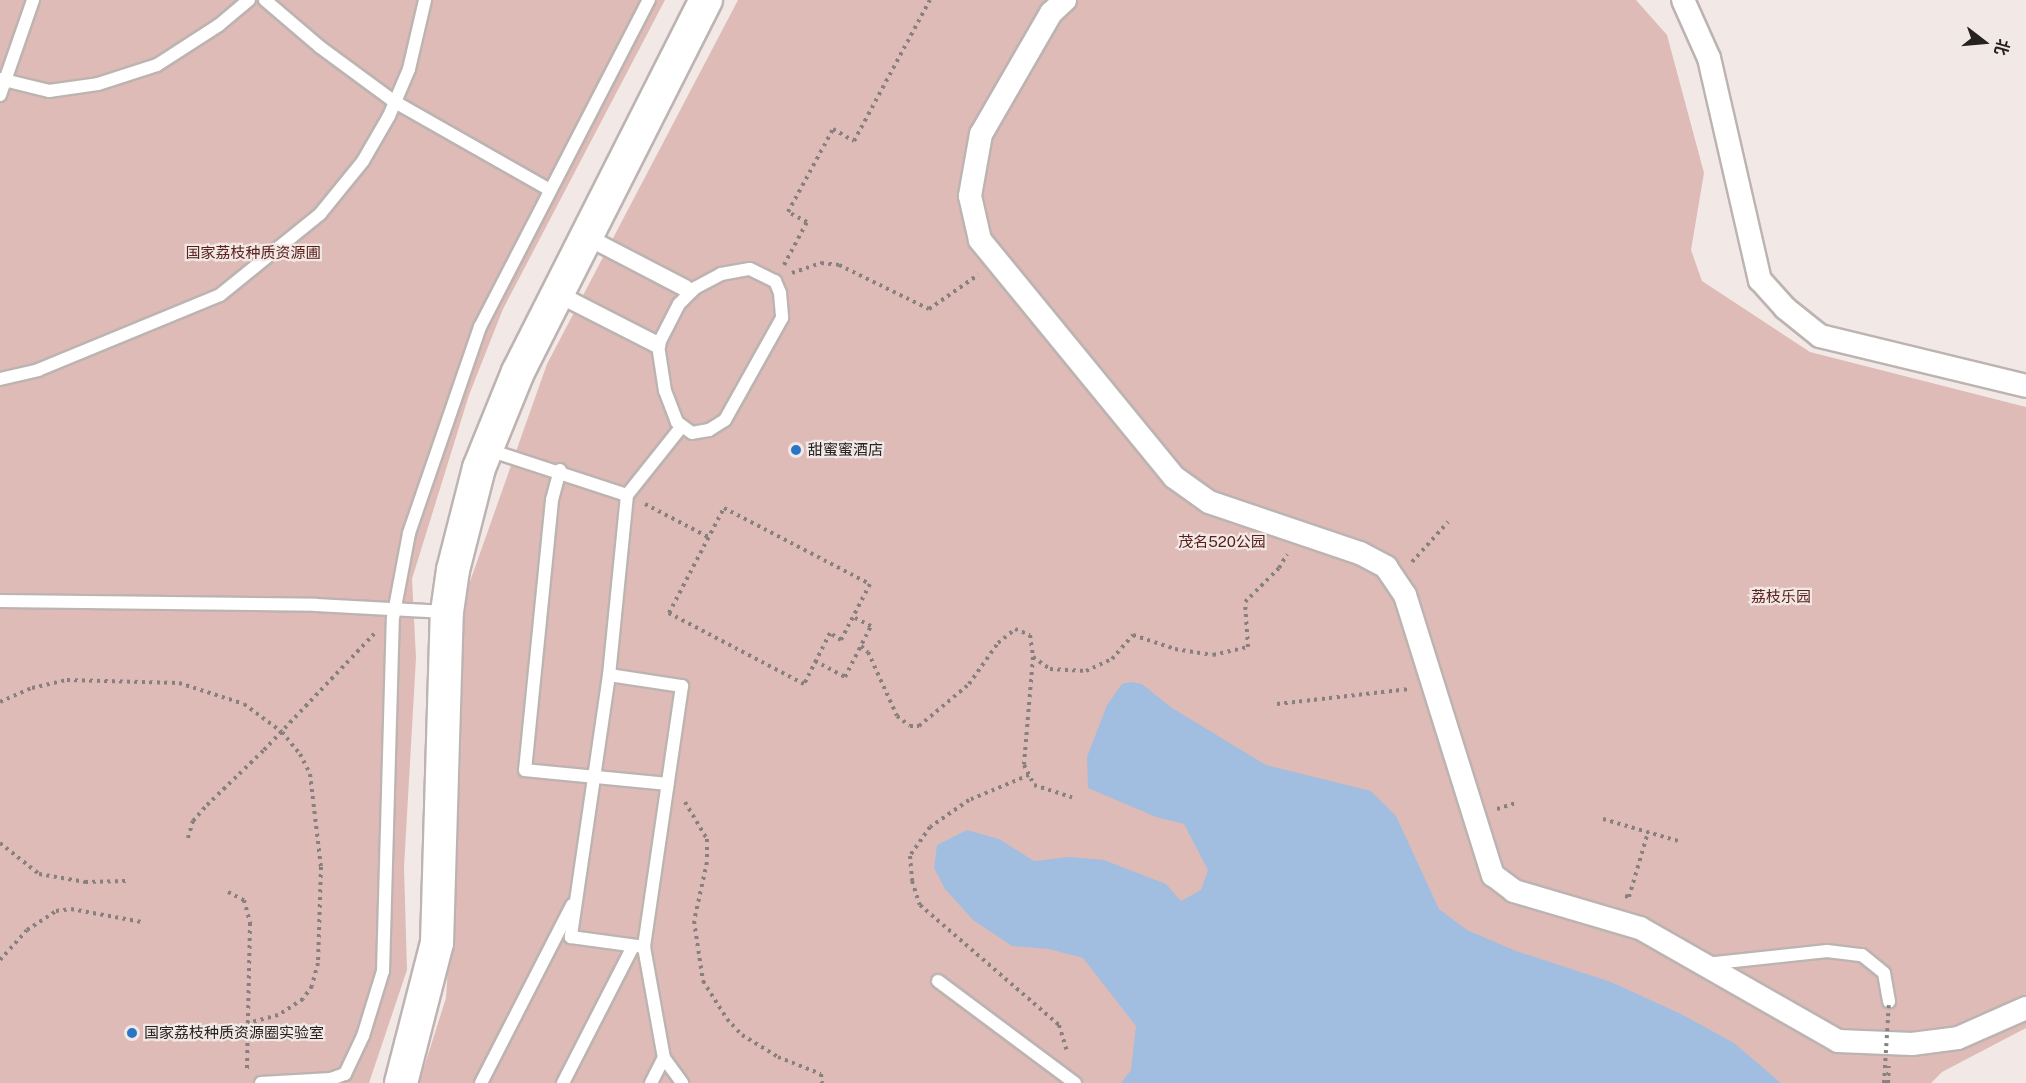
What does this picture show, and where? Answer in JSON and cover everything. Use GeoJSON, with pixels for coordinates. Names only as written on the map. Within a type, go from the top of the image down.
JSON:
{"type":"FeatureCollection","features":[{"type":"Feature","properties":{"kind":"main road"},"geometry":{"type":"LineString","coordinates":[[401,1083],[437,943],[447,612],[453,570],[486,449],[556,293],[706,0]]}},
{"type":"Feature","properties":{"kind":"street"},"geometry":{"type":"LineString","coordinates":[[1065,0],[1051,13],[981,134],[974,158],[970,203],[980,240],[1174,477],[1209,502],[1360,553],[1386,567],[1405,595],[1493,875],[1514,891],[1640,928],[1838,1041],[1912,1044],[1958,1038],[2026,1008]]}},
{"type":"Feature","properties":{"kind":"street"},"geometry":{"type":"LineString","coordinates":[[1683,0],[1709,58],[1760,280],[1785,308],[1820,336],[2026,386]]}},
{"type":"Feature","properties":{"kind":"street"},"geometry":{"type":"LineString","coordinates":[[585,236],[685,288]]}},
{"type":"Feature","properties":{"kind":"street"},"geometry":{"type":"LineString","coordinates":[[556,293],[658,345]]}},
{"type":"Feature","properties":{"kind":"lane"},"geometry":{"type":"LineString","coordinates":[[0,95],[3,80],[33,0]]}},
{"type":"Feature","properties":{"kind":"lane"},"geometry":{"type":"LineString","coordinates":[[3,80],[49,91],[98,84],[147,68],[219,25],[249,0]]}},
{"type":"Feature","properties":{"kind":"lane"},"geometry":{"type":"LineString","coordinates":[[265,0],[320,46],[395,102],[548,189]]}},
{"type":"Feature","properties":{"kind":"lane"},"geometry":{"type":"LineString","coordinates":[[0,380],[38,370],[220,295],[320,214],[363,161],[395,102],[409,69],[425,0]]}},
{"type":"Feature","properties":{"kind":"lane"},"geometry":{"type":"LineString","coordinates":[[261,1083],[331,1079],[345,1074],[363,1036],[380,980],[394,610],[409,533],[454,393],[480,327],[548,189],[649,0]]}},
{"type":"Feature","properties":{"kind":"lane"},"geometry":{"type":"LineString","coordinates":[[750,269],[775,281],[780,293],[782,318],[725,420],[709,430],[692,433],[677,422],[665,391],[658,345],[680,304],[695,288],[721,274],[750,269]]}},
{"type":"Feature","properties":{"kind":"lane"},"geometry":{"type":"LineString","coordinates":[[638,946],[571,937],[609,675],[627,495],[682,426]]}},
{"type":"Feature","properties":{"kind":"lane"},"geometry":{"type":"LineString","coordinates":[[486,449],[560,470],[627,495]]}},
{"type":"Feature","properties":{"kind":"lane"},"geometry":{"type":"LineString","coordinates":[[560,470],[552,500],[525,770],[668,782]]}},
{"type":"Feature","properties":{"kind":"lane"},"geometry":{"type":"LineString","coordinates":[[0,601],[316,605],[447,612]]}},
{"type":"Feature","properties":{"kind":"lane"},"geometry":{"type":"LineString","coordinates":[[563,1083],[638,946],[668,782],[682,686],[609,675]]}},
{"type":"Feature","properties":{"kind":"lane"},"geometry":{"type":"LineString","coordinates":[[481,1083],[577,894]]}},
{"type":"Feature","properties":{"kind":"lane"},"geometry":{"type":"LineString","coordinates":[[638,946],[664,1058],[682,1083]]}},
{"type":"Feature","properties":{"kind":"lane"},"geometry":{"type":"LineString","coordinates":[[1705,964],[1827,951],[1862,955],[1884,973],[1889,1002]]}},
{"type":"Feature","properties":{"kind":"lane"},"geometry":{"type":"LineString","coordinates":[[938,981],[1075,1083]]}},
{"type":"Feature","properties":{"kind":"lane"},"geometry":{"type":"LineString","coordinates":[[651,1083],[664,1058]]}},
{"type":"Feature","properties":{"kind":"path"},"geometry":{"type":"LineString","coordinates":[[775,281],[807,222],[788,212],[833,129],[855,141],[930,0]]}},
{"type":"Feature","properties":{"kind":"path"},"geometry":{"type":"LineString","coordinates":[[775,281],[821,263],[839,266],[929,309],[998,262]]}},
{"type":"Feature","properties":{"kind":"path"},"geometry":{"type":"LineString","coordinates":[[627,495],[708,537]]}},
{"type":"Feature","properties":{"kind":"path"},"geometry":{"type":"LineString","coordinates":[[724,508],[870,584],[853,617],[841,640],[830,633],[804,684],[669,613],[724,508]]}},
{"type":"Feature","properties":{"kind":"path"},"geometry":{"type":"LineString","coordinates":[[1395,581],[1448,522]]}},
{"type":"Feature","properties":{"kind":"path"},"geometry":{"type":"LineString","coordinates":[[1033,657],[1050,669],[1086,671],[1112,659],[1133,634],[1175,650],[1212,655],[1248,647],[1245,602],[1279,568],[1300,533]]}},
{"type":"Feature","properties":{"kind":"path"},"geometry":{"type":"LineString","coordinates":[[188,838],[193,821],[207,805],[282,732],[394,610]]}},
{"type":"Feature","properties":{"kind":"path"},"geometry":{"type":"LineString","coordinates":[[815,661],[845,677],[871,626],[853,617]]}},
{"type":"Feature","properties":{"kind":"path"},"geometry":{"type":"LineString","coordinates":[[861,646],[868,652],[897,716],[910,726],[919,726],[969,684],[998,643],[1015,629],[1030,635],[1033,657],[1024,765],[1035,785],[1072,797]]}},
{"type":"Feature","properties":{"kind":"path"},"geometry":{"type":"LineString","coordinates":[[0,702],[32,688],[67,680],[179,683],[244,704],[282,732],[310,774],[315,803],[321,878],[318,963],[312,986],[303,999],[278,1015],[248,1023]]}},
{"type":"Feature","properties":{"kind":"path"},"geometry":{"type":"LineString","coordinates":[[1277,704],[1433,686]]}},
{"type":"Feature","properties":{"kind":"path"},"geometry":{"type":"LineString","coordinates":[[1029,775],[969,800],[930,827],[910,856],[912,881],[920,905],[1059,1025],[1069,1060]]}},
{"type":"Feature","properties":{"kind":"path"},"geometry":{"type":"LineString","coordinates":[[668,782],[695,814],[707,839],[707,862],[694,921],[703,981],[727,1019],[742,1035],[778,1057],[821,1074],[822,1083]]}},
{"type":"Feature","properties":{"kind":"path"},"geometry":{"type":"LineString","coordinates":[[1603,819],[1678,841]]}},
{"type":"Feature","properties":{"kind":"path"},"geometry":{"type":"LineString","coordinates":[[1618,894],[1629,897],[1648,832]]}},
{"type":"Feature","properties":{"kind":"path"},"geometry":{"type":"LineString","coordinates":[[0,843],[39,873],[85,882],[126,881]]}},
{"type":"Feature","properties":{"kind":"path"},"geometry":{"type":"LineString","coordinates":[[228,892],[244,900],[250,923],[246,1073]]}},
{"type":"Feature","properties":{"kind":"path"},"geometry":{"type":"LineString","coordinates":[[0,960],[27,930],[56,911],[71,909],[142,922]]}},
{"type":"Feature","properties":{"kind":"path"},"geometry":{"type":"LineString","coordinates":[[1884,1083],[1889,1002]]}},
{"type":"Feature","properties":{"kind":"green space","name":"国家荔枝种质资源圃"},"geometry":{"type":"Polygon","coordinates":[[[0,0],[665,0],[503,309],[469,395],[412,579],[416,658],[404,867],[407,970],[369,1083],[0,1083],[0,0]]]}},
{"type":"Feature","properties":{"kind":"green space","name":"茂名520公园"},"geometry":{"type":"Polygon","coordinates":[[[738,0],[1636,0],[1667,35],[1704,173],[1691,250],[1702,281],[1810,352],[2026,407],[2026,1028],[1942,1072],[1931,1083],[419,1083],[446,998],[461,759],[462,604],[547,364],[738,0]]]}},
{"type":"Feature","properties":{"kind":"water"},"geometry":{"type":"Polygon","coordinates":[[[1131,682],[1142,684],[1172,708],[1266,765],[1371,791],[1396,816],[1439,909],[1467,930],[1516,951],[1611,982],[1681,1014],[1734,1043],[1781,1083],[1121,1083],[1131,1070],[1136,1026],[1083,958],[1049,949],[1012,946],[973,920],[945,889],[934,868],[937,845],[967,830],[999,839],[1034,861],[1069,857],[1104,860],[1166,884],[1181,901],[1201,890],[1208,870],[1184,824],[1156,817],[1088,788],[1087,757],[1107,705],[1122,684],[1131,682]]]}},
{"type":"Feature","properties":{"kind":"place","name":"甜蜜蜜酒店"},"geometry":{"type":"Point","coordinates":[796,450]}},
{"type":"Feature","properties":{"kind":"place","name":"国家荔枝种质资源圈实验室"},"geometry":{"type":"Point","coordinates":[132,1033]}},
{"type":"Feature","properties":{"kind":"park label","name":"荔枝乐园"},"geometry":{"type":"Point","coordinates":[1781,597]}}]}
